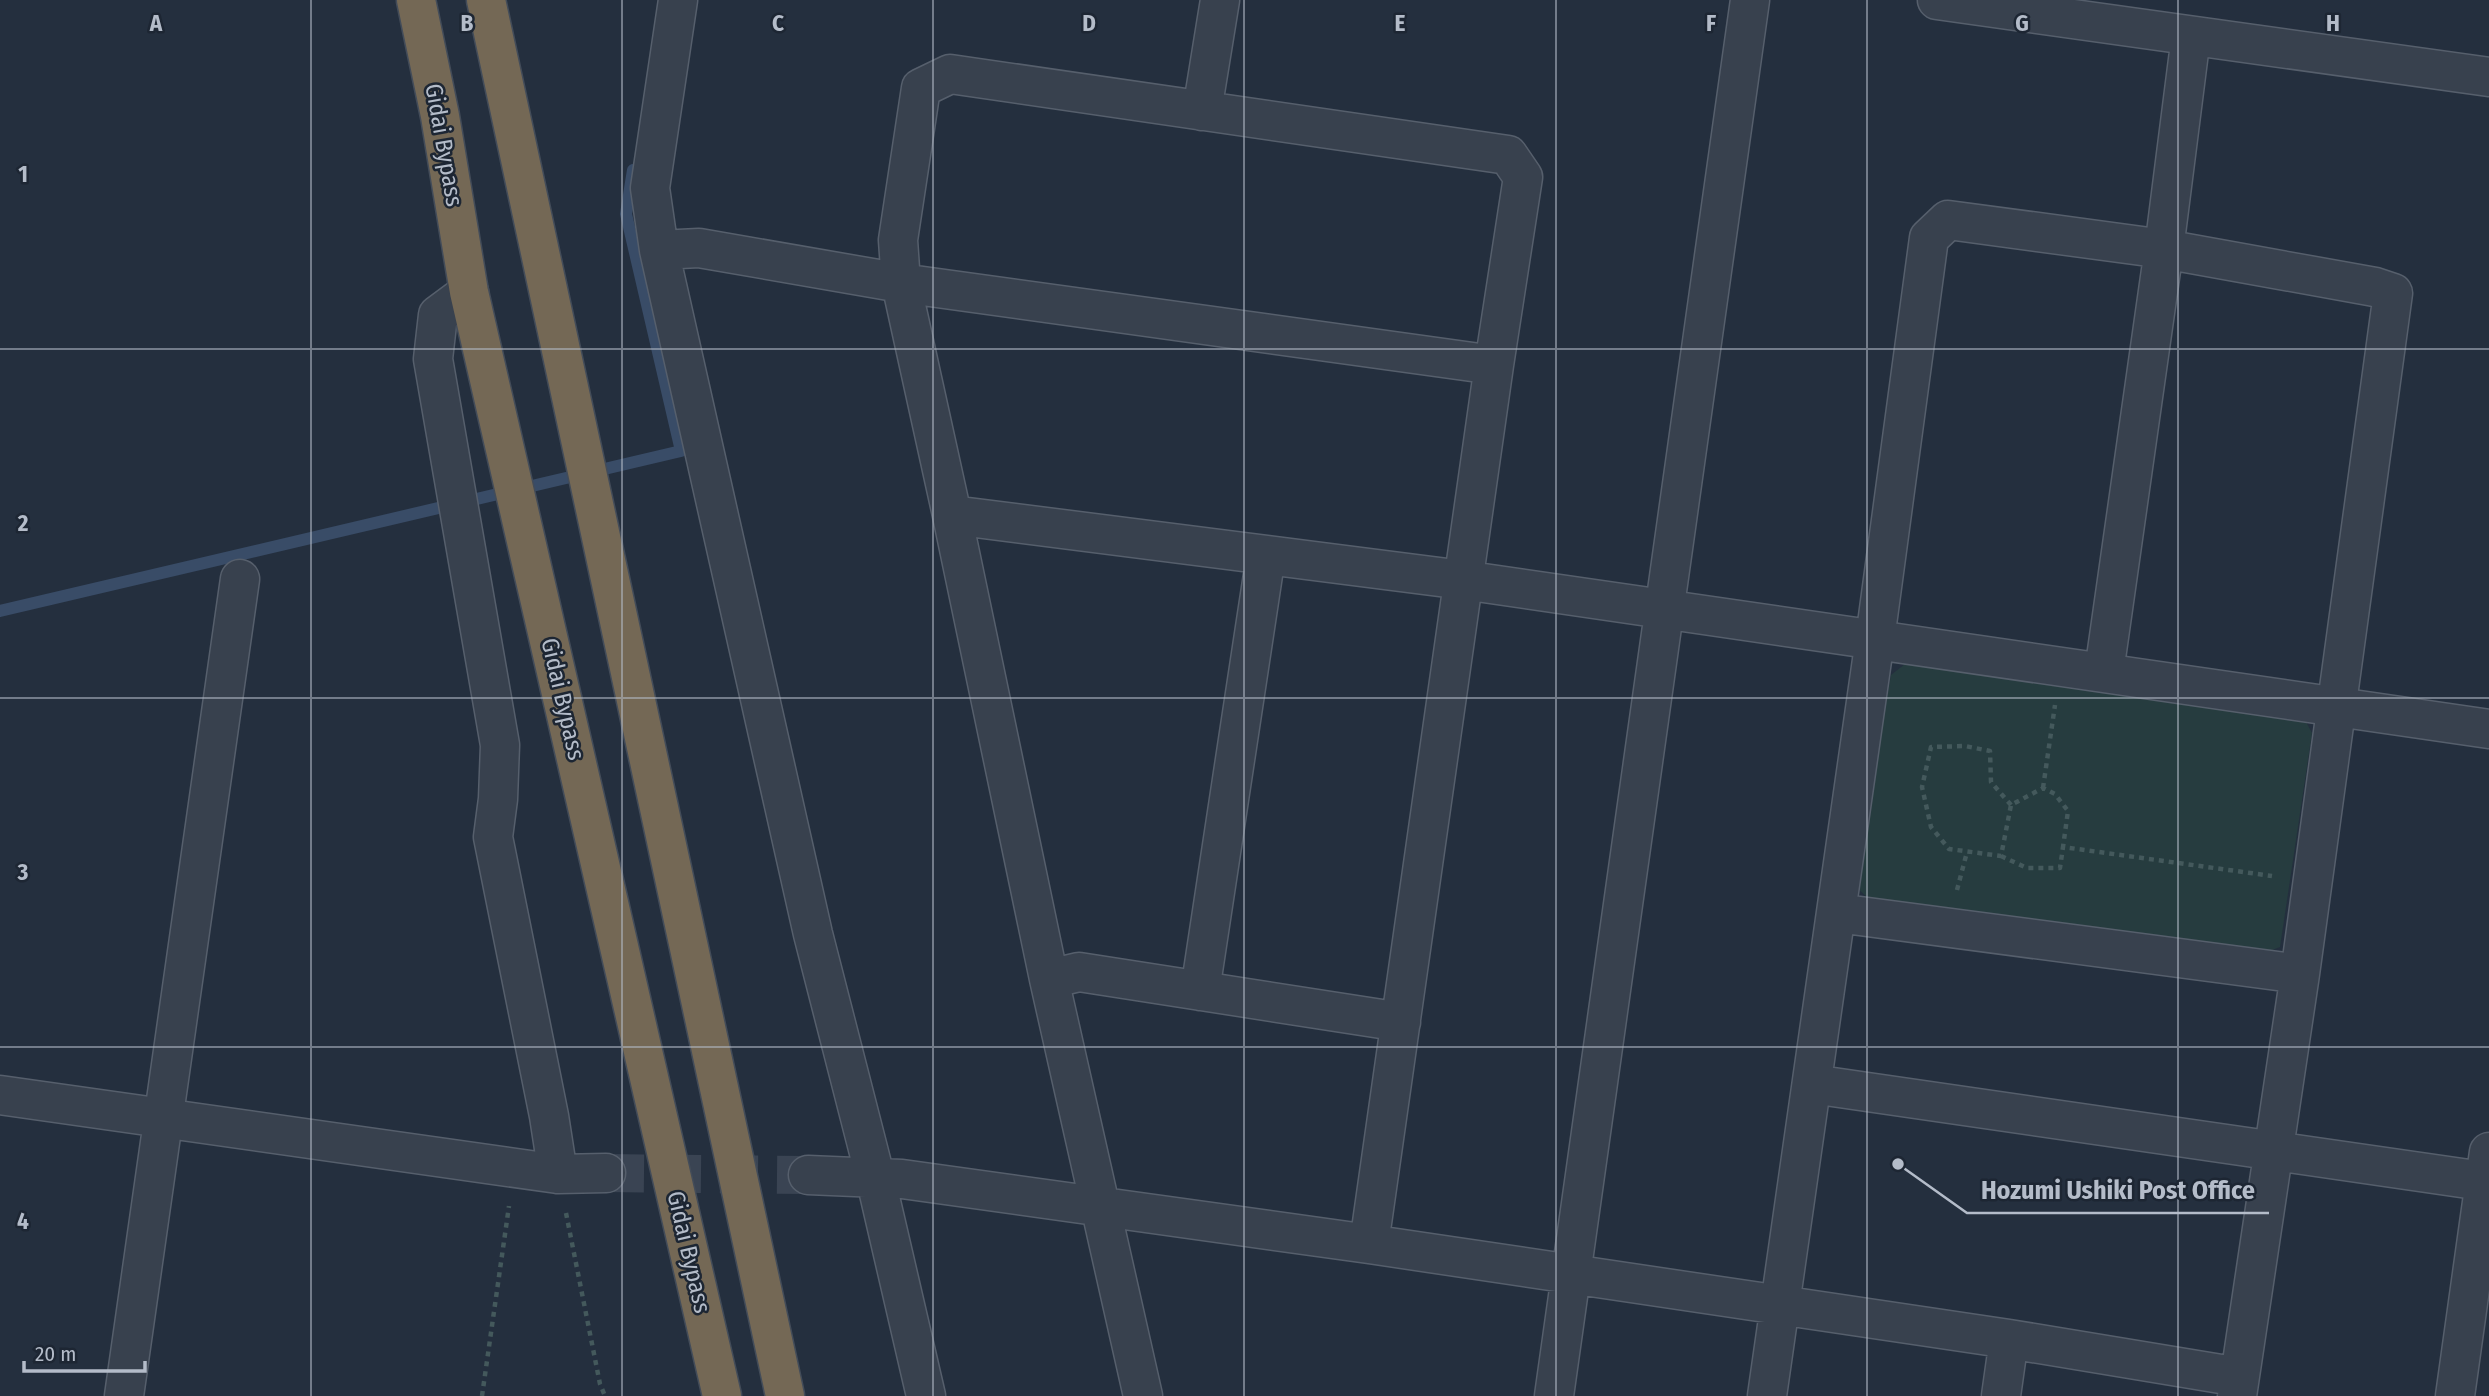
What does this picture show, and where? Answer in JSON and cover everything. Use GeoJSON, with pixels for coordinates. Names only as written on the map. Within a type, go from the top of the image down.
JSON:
{"type":"FeatureCollection","features":[{"type":"Feature","properties":{"kind":"highway","name":"Gidai Bypass"},"geometry":{"type":"LineString","coordinates":[[416,0],[440,116],[469,292],[722,1396]]}},
{"type":"Feature","properties":{"kind":"highway"},"geometry":{"type":"LineString","coordinates":[[486,0],[785,1396]]}},
{"type":"Feature","properties":{"kind":"street"},"geometry":{"type":"LineString","coordinates":[[678,0],[650,188],[659,250],[813,933],[926,1396]]}},
{"type":"Feature","properties":{"kind":"street"},"geometry":{"type":"LineString","coordinates":[[1202,111],[1220,0]]}},
{"type":"Feature","properties":{"kind":"street"},"geometry":{"type":"LineString","coordinates":[[1554,1396],[1750,0]]}},
{"type":"Feature","properties":{"kind":"street"},"geometry":{"type":"LineString","coordinates":[[1937,0],[2084,11],[2191,36],[2489,77]]}},
{"type":"Feature","properties":{"kind":"street"},"geometry":{"type":"LineString","coordinates":[[2104,672],[2164,249],[2191,36]]}},
{"type":"Feature","properties":{"kind":"street"},"geometry":{"type":"LineString","coordinates":[[1143,1396],[1049,979],[901,283],[898,240],[921,88],[950,75],[1508,155],[1523,177],[1369,1244]]}},
{"type":"Feature","properties":{"kind":"street"},"geometry":{"type":"LineString","coordinates":[[808,1175],[874,1176],[1572,1274],[1781,1307],[2008,1339],[2238,1387],[2300,974],[2393,293],[2375,287],[2164,249],[1948,220],[1929,238],[1837,914],[1781,1307],[1767,1396]]}},
{"type":"Feature","properties":{"kind":"street"},"geometry":{"type":"LineString","coordinates":[[659,250],[699,248],[901,283],[1494,365]]}},
{"type":"Feature","properties":{"kind":"street"},"geometry":{"type":"LineString","coordinates":[[469,292],[438,315],[433,359],[500,745],[498,799],[493,837],[550,1116],[558,1174]]}},
{"type":"Feature","properties":{"kind":"street"},"geometry":{"type":"LineString","coordinates":[[952,515],[1463,580],[2489,729]]}},
{"type":"Feature","properties":{"kind":"street"},"geometry":{"type":"LineString","coordinates":[[1200,991],[1266,555]]}},
{"type":"Feature","properties":{"kind":"street"},"geometry":{"type":"LineString","coordinates":[[124,1396],[240,579]]}},
{"type":"Feature","properties":{"kind":"street"},"geometry":{"type":"LineString","coordinates":[[1837,914],[2300,974]]}},
{"type":"Feature","properties":{"kind":"street"},"geometry":{"type":"LineString","coordinates":[[1049,979],[1079,972],[1401,1022]]}},
{"type":"Feature","properties":{"kind":"street"},"geometry":{"type":"LineString","coordinates":[[1812,1084],[2273,1149],[2488,1172],[2455,1396]]}},
{"type":"Feature","properties":{"kind":"street"},"geometry":{"type":"LineString","coordinates":[[0,1096],[558,1174],[606,1173]]}},
{"type":"Feature","properties":{"kind":"street"},"geometry":{"type":"LineString","coordinates":[[2001,1396],[2008,1339]]}},
{"type":"Feature","properties":{"kind":"path"},"geometry":{"type":"LineString","coordinates":[[2043,788],[2061,666]]}},
{"type":"Feature","properties":{"kind":"path"},"geometry":{"type":"LineString","coordinates":[[2011,805],[1991,782],[1990,751],[1965,746],[1931,747],[1922,787],[1931,827],[1949,849],[2001,856],[2027,868],[2060,868],[2068,811],[2055,794],[2043,788]]}},
{"type":"Feature","properties":{"kind":"path"},"geometry":{"type":"LineString","coordinates":[[2011,805],[2043,788]]}},
{"type":"Feature","properties":{"kind":"path"},"geometry":{"type":"LineString","coordinates":[[2001,856],[2011,805]]}},
{"type":"Feature","properties":{"kind":"path"},"geometry":{"type":"LineString","coordinates":[[2063,847],[2311,881]]}},
{"type":"Feature","properties":{"kind":"path"},"geometry":{"type":"LineString","coordinates":[[482,1396],[515,1168]]}},
{"type":"Feature","properties":{"kind":"path"},"geometry":{"type":"LineString","coordinates":[[558,1174],[600,1384],[606,1396]]}},
{"type":"Feature","properties":{"kind":"green space"},"geometry":{"type":"Polygon","coordinates":[[[1905,664],[2305,720],[2312,733],[2280,947],[2257,956],[1872,902],[1853,884],[1891,675],[1905,664]]]}},
{"type":"Feature","properties":{"kind":"waterway"},"geometry":{"type":"LineString","coordinates":[[0,611],[681,451],[626,214],[633,170]]}},
{"type":"Feature","properties":{"kind":"tunnel"},"geometry":{"type":"LineString","coordinates":[[606,1173],[808,1175]]}},
{"type":"Feature","properties":{"kind":"place","name":"Hozumi Ushiki Post Office"},"geometry":{"type":"Point","coordinates":[1898,1164]}}]}
